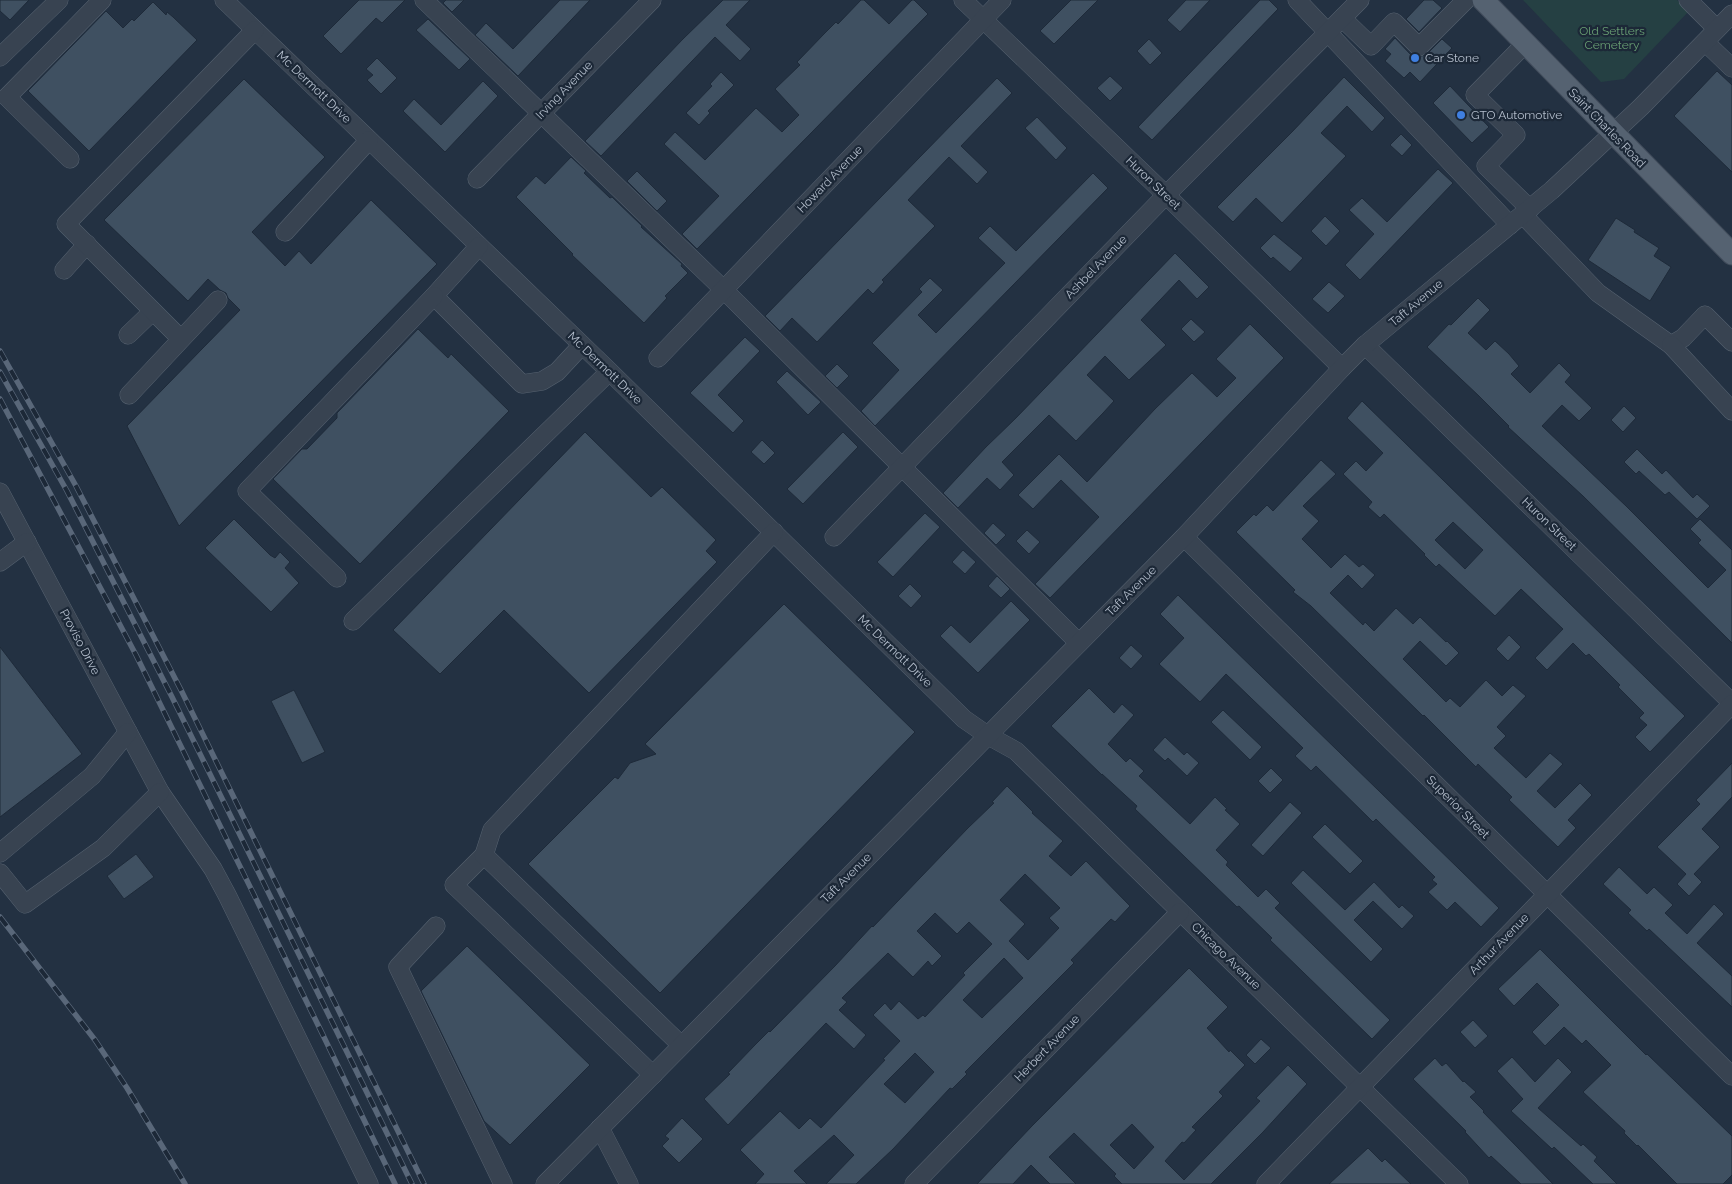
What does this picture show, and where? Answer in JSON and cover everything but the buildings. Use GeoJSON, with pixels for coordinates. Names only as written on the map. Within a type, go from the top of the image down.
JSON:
{"type":"FeatureCollection","features":[{"type":"Feature","properties":{"kind":"main road","name":"Saint Charles Road"},"geometry":{"type":"LineString","coordinates":[[1483,0],[1612,134],[1732,254]]}},
{"type":"Feature","properties":{"kind":"street"},"geometry":{"type":"LineString","coordinates":[[0,57],[58,0]]}},
{"type":"Feature","properties":{"kind":"street"},"geometry":{"type":"LineString","coordinates":[[70,159],[7,97],[102,0]]}},
{"type":"Feature","properties":{"kind":"street","name":"Mc Dermott Drive"},"geometry":{"type":"LineString","coordinates":[[224,0],[582,345],[964,719],[987,736]]}},
{"type":"Feature","properties":{"kind":"street"},"geometry":{"type":"LineString","coordinates":[[424,0],[724,290],[1079,643]]}},
{"type":"Feature","properties":{"kind":"street","name":"Irving Avenue"},"geometry":{"type":"LineString","coordinates":[[477,179],[652,0]]}},
{"type":"Feature","properties":{"kind":"street","name":"Huron Street"},"geometry":{"type":"LineString","coordinates":[[963,0],[1166,195],[1342,368]]}},
{"type":"Feature","properties":{"kind":"street","name":"Howard Avenue"},"geometry":{"type":"LineString","coordinates":[[658,358],[1002,0]]}},
{"type":"Feature","properties":{"kind":"street"},"geometry":{"type":"LineString","coordinates":[[1297,0],[1598,292],[1671,345],[1732,411]]}},
{"type":"Feature","properties":{"kind":"street","name":"Ashbel Avenue"},"geometry":{"type":"LineString","coordinates":[[834,537],[1166,195],[1360,0]]}},
{"type":"Feature","properties":{"kind":"street"},"geometry":{"type":"LineString","coordinates":[[1342,18],[1371,46],[1394,22],[1420,47],[1466,0]]}},
{"type":"Feature","properties":{"kind":"street"},"geometry":{"type":"LineString","coordinates":[[1688,0],[1717,29]]}},
{"type":"Feature","properties":{"kind":"street","name":"Taft Avenue"},"geometry":{"type":"LineString","coordinates":[[545,1184],[1184,537],[1365,345],[1521,216],[1641,108],[1732,14]]}},
{"type":"Feature","properties":{"kind":"street"},"geometry":{"type":"LineString","coordinates":[[181,339],[66,224],[255,30]]}},
{"type":"Feature","properties":{"kind":"street"},"geometry":{"type":"LineString","coordinates":[[1705,42],[1732,68]]}},
{"type":"Feature","properties":{"kind":"street"},"geometry":{"type":"LineString","coordinates":[[1521,216],[1486,166],[1516,135],[1475,95],[1525,44]]}},
{"type":"Feature","properties":{"kind":"street"},"geometry":{"type":"LineString","coordinates":[[285,232],[369,140]]}},
{"type":"Feature","properties":{"kind":"street"},"geometry":{"type":"LineString","coordinates":[[64,270],[87,244]]}},
{"type":"Feature","properties":{"kind":"street"},"geometry":{"type":"LineString","coordinates":[[337,578],[247,491],[434,296],[479,246]]}},
{"type":"Feature","properties":{"kind":"street"},"geometry":{"type":"LineString","coordinates":[[434,296],[522,384],[542,381],[557,372],[582,345]]}},
{"type":"Feature","properties":{"kind":"street"},"geometry":{"type":"LineString","coordinates":[[130,395],[218,300]]}},
{"type":"Feature","properties":{"kind":"street"},"geometry":{"type":"LineString","coordinates":[[128,335],[153,311]]}},
{"type":"Feature","properties":{"kind":"street"},"geometry":{"type":"LineString","coordinates":[[1671,345],[1683,338],[1705,315],[1732,342]]}},
{"type":"Feature","properties":{"kind":"street","name":"Huron Street"},"geometry":{"type":"LineString","coordinates":[[1365,345],[1732,704]]}},
{"type":"Feature","properties":{"kind":"street"},"geometry":{"type":"LineString","coordinates":[[353,621],[609,372]]}},
{"type":"Feature","properties":{"kind":"street","name":"Proviso Drive"},"geometry":{"type":"LineString","coordinates":[[0,492],[160,792],[213,869],[228,896],[369,1184]]}},
{"type":"Feature","properties":{"kind":"street"},"geometry":{"type":"LineString","coordinates":[[652,1075],[454,885],[484,855],[492,830],[774,532]]}},
{"type":"Feature","properties":{"kind":"street","name":"Superior Street"},"geometry":{"type":"LineString","coordinates":[[1184,537],[1732,1076]]}},
{"type":"Feature","properties":{"kind":"street"},"geometry":{"type":"LineString","coordinates":[[0,562],[27,542]]}},
{"type":"Feature","properties":{"kind":"street","name":"Arthur Avenue"},"geometry":{"type":"LineString","coordinates":[[1266,1184],[1732,704]]}},
{"type":"Feature","properties":{"kind":"street"},"geometry":{"type":"LineString","coordinates":[[0,853],[92,776],[128,732]]}},
{"type":"Feature","properties":{"kind":"street","name":"Chicago Avenue"},"geometry":{"type":"LineString","coordinates":[[987,736],[1016,751],[1459,1184]]}},
{"type":"Feature","properties":{"kind":"street"},"geometry":{"type":"LineString","coordinates":[[0,873],[25,904],[103,848],[160,792]]}},
{"type":"Feature","properties":{"kind":"street"},"geometry":{"type":"LineString","coordinates":[[484,855],[681,1045]]}},
{"type":"Feature","properties":{"kind":"street","name":"Herbert Avenue"},"geometry":{"type":"LineString","coordinates":[[914,1184],[1180,912]]}},
{"type":"Feature","properties":{"kind":"street"},"geometry":{"type":"LineString","coordinates":[[436,926],[398,968],[503,1184]]}},
{"type":"Feature","properties":{"kind":"street"},"geometry":{"type":"LineString","coordinates":[[600,1128],[629,1184]]}},
{"type":"Feature","properties":{"kind":"green space","name":"Old Settlers Cemetery"},"geometry":{"type":"Polygon","coordinates":[[[1523,0],[1677,0],[1689,11],[1624,79],[1601,82],[1523,0]]]}},
{"type":"Feature","properties":{"kind":"railway"},"geometry":{"type":"LineString","coordinates":[[0,351],[76,486],[182,692],[424,1184]]}},
{"type":"Feature","properties":{"kind":"railway"},"geometry":{"type":"LineString","coordinates":[[0,372],[67,491],[172,697],[412,1184]]}},
{"type":"Feature","properties":{"kind":"railway"},"geometry":{"type":"LineString","coordinates":[[0,399],[136,655],[395,1184]]}},
{"type":"Feature","properties":{"kind":"railway"},"geometry":{"type":"LineString","coordinates":[[0,917],[95,1040],[127,1088],[185,1184]]}},
{"type":"Feature","properties":{"kind":"place","name":"Car Stone"},"geometry":{"type":"Point","coordinates":[1415,58]}},
{"type":"Feature","properties":{"kind":"place","name":"GTO Automotive"},"geometry":{"type":"Point","coordinates":[1461,115]}}]}
